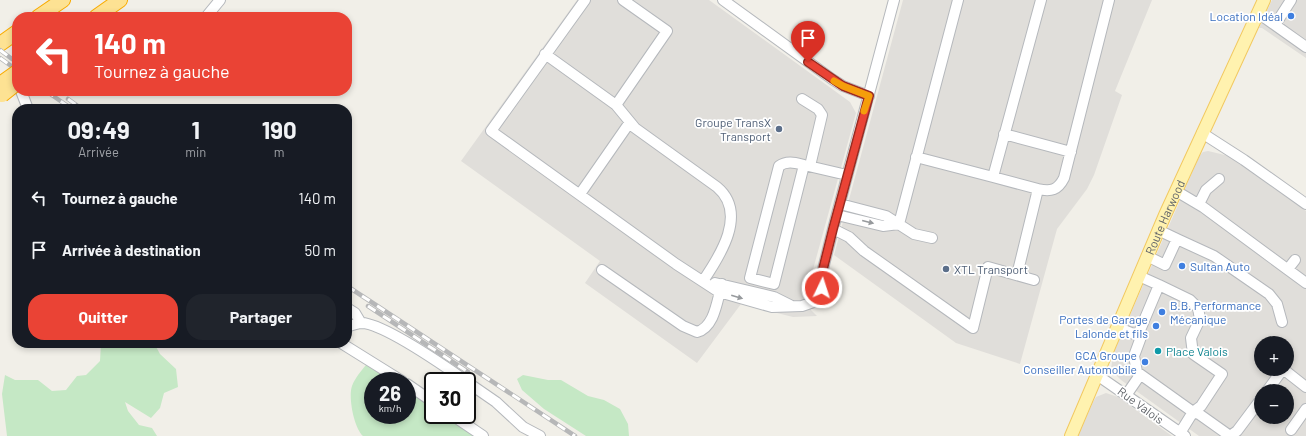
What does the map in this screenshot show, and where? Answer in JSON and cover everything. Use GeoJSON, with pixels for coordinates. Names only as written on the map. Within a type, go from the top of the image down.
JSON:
{"type":"FeatureCollection","features":[{"type":"Feature","properties":{"kind":"highway"},"geometry":{"type":"LineString","coordinates":[[45,12],[63,0]]}},
{"type":"Feature","properties":{"kind":"highway"},"geometry":{"type":"LineString","coordinates":[[103,12],[114,4]]}},
{"type":"Feature","properties":{"kind":"highway"},"geometry":{"type":"LineString","coordinates":[[0,44],[12,36]]}},
{"type":"Feature","properties":{"kind":"highway"},"geometry":{"type":"LineString","coordinates":[[1,92],[12,78]]}},
{"type":"Feature","properties":{"kind":"highway"},"geometry":{"type":"LineString","coordinates":[[1,92],[12,86]]}},
{"type":"Feature","properties":{"kind":"main road","name":"Route Harwood"},"geometry":{"type":"LineString","coordinates":[[1071,436],[1158,230],[1264,0]]}},
{"type":"Feature","properties":{"kind":"street"},"geometry":{"type":"LineString","coordinates":[[210,12],[220,0]]}},
{"type":"Feature","properties":{"kind":"street"},"geometry":{"type":"LineString","coordinates":[[585,0],[491,131],[703,281],[772,307],[809,304],[825,298],[822,280],[836,215],[894,0]]}},
{"type":"Feature","properties":{"kind":"street"},"geometry":{"type":"LineString","coordinates":[[616,104],[667,31],[623,0]]}},
{"type":"Feature","properties":{"kind":"street"},"geometry":{"type":"LineString","coordinates":[[723,0],[832,79],[843,86],[869,96]]}},
{"type":"Feature","properties":{"kind":"street"},"geometry":{"type":"LineString","coordinates":[[899,224],[958,0]]}},
{"type":"Feature","properties":{"kind":"street"},"geometry":{"type":"LineString","coordinates":[[993,177],[1041,0]]}},
{"type":"Feature","properties":{"kind":"street"},"geometry":{"type":"LineString","coordinates":[[916,157],[1038,189],[1051,191],[1061,184],[1071,152],[1109,0]]}},
{"type":"Feature","properties":{"kind":"street"},"geometry":{"type":"LineString","coordinates":[[1275,25],[1291,0]]}},
{"type":"Feature","properties":{"kind":"street"},"geometry":{"type":"LineString","coordinates":[[1258,13],[1306,47]]}},
{"type":"Feature","properties":{"kind":"street"},"geometry":{"type":"LineString","coordinates":[[545,54],[616,104],[635,128],[717,187],[728,199],[731,213],[727,237],[720,254],[703,281]]}},
{"type":"Feature","properties":{"kind":"street"},"geometry":{"type":"LineString","coordinates":[[0,74],[12,84]]}},
{"type":"Feature","properties":{"kind":"street"},"geometry":{"type":"LineString","coordinates":[[802,99],[818,110],[822,115],[807,166],[774,284],[750,278],[777,169],[782,163],[785,162],[807,166],[847,176]]}},
{"type":"Feature","properties":{"kind":"street"},"geometry":{"type":"LineString","coordinates":[[580,194],[630,122]]}},
{"type":"Feature","properties":{"kind":"street"},"geometry":{"type":"LineString","coordinates":[[1202,133],[1244,160],[1306,204]]}},
{"type":"Feature","properties":{"kind":"street"},"geometry":{"type":"LineString","coordinates":[[1004,134],[1071,152]]}},
{"type":"Feature","properties":{"kind":"street"},"geometry":{"type":"LineString","coordinates":[[1198,204],[1206,190],[1219,179]]}},
{"type":"Feature","properties":{"kind":"street"},"geometry":{"type":"LineString","coordinates":[[1017,275],[1038,189]]}},
{"type":"Feature","properties":{"kind":"street"},"geometry":{"type":"LineString","coordinates":[[1176,191],[1198,204],[1218,211],[1255,238],[1265,252],[1306,282]]}},
{"type":"Feature","properties":{"kind":"street"},"geometry":{"type":"LineString","coordinates":[[840,204],[886,216],[914,234],[932,238]]}},
{"type":"Feature","properties":{"kind":"street"},"geometry":{"type":"LineString","coordinates":[[836,215],[883,226],[899,224]]}},
{"type":"Feature","properties":{"kind":"street"},"geometry":{"type":"LineString","coordinates":[[833,229],[849,237],[864,252],[973,328],[988,267],[1034,280]]}},
{"type":"Feature","properties":{"kind":"street"},"geometry":{"type":"LineString","coordinates":[[1158,230],[1214,256],[1269,294],[1276,304],[1282,322]]}},
{"type":"Feature","properties":{"kind":"street"},"geometry":{"type":"LineString","coordinates":[[1147,256],[1164,265],[1177,239]]}},
{"type":"Feature","properties":{"kind":"street"},"geometry":{"type":"LineString","coordinates":[[1265,252],[1271,243]]}},
{"type":"Feature","properties":{"kind":"street"},"geometry":{"type":"LineString","coordinates":[[1278,261],[1284,252]]}},
{"type":"Feature","properties":{"kind":"street"},"geometry":{"type":"LineString","coordinates":[[1288,269],[1295,260]]}},
{"type":"Feature","properties":{"kind":"street"},"geometry":{"type":"LineString","coordinates":[[602,270],[683,326],[693,331],[701,331],[708,326],[720,288]]}},
{"type":"Feature","properties":{"kind":"street"},"geometry":{"type":"LineString","coordinates":[[1139,276],[1190,300],[1198,308],[1200,319],[1191,338],[1193,354],[1222,374],[1201,406],[1193,412],[1183,434]]}},
{"type":"Feature","properties":{"kind":"street"},"geometry":{"type":"LineString","coordinates":[[1138,335],[1159,286]]}},
{"type":"Feature","properties":{"kind":"street"},"geometry":{"type":"LineString","coordinates":[[352,311],[355,313],[361,323]]}},
{"type":"Feature","properties":{"kind":"street"},"geometry":{"type":"LineString","coordinates":[[352,326],[361,323],[372,326],[402,341],[452,372]]}},
{"type":"Feature","properties":{"kind":"street"},"geometry":{"type":"LineString","coordinates":[[1117,326],[1141,337],[1134,356],[1134,362],[1140,375],[1230,436],[1237,431],[1254,408]]}},
{"type":"Feature","properties":{"kind":"street"},"geometry":{"type":"LineString","coordinates":[[349,348],[388,372]]}},
{"type":"Feature","properties":{"kind":"street"},"geometry":{"type":"LineString","coordinates":[[1272,384],[1283,369],[1306,387]]}},
{"type":"Feature","properties":{"kind":"street","name":"Rue Valois"},"geometry":{"type":"LineString","coordinates":[[1097,375],[1127,394],[1183,434]]}},
{"type":"Feature","properties":{"kind":"street"},"geometry":{"type":"LineString","coordinates":[[1127,394],[1140,375]]}},
{"type":"Feature","properties":{"kind":"street"},"geometry":{"type":"LineString","coordinates":[[476,388],[496,402],[523,427],[540,436]]}},
{"type":"Feature","properties":{"kind":"street"},"geometry":{"type":"LineString","coordinates":[[1291,430],[1306,409]]}},
{"type":"Feature","properties":{"kind":"street"},"geometry":{"type":"LineString","coordinates":[[465,424],[483,436]]}},
{"type":"Feature","properties":{"kind":"shaded area"},"geometry":{"type":"Polygon","coordinates":[[[577,0],[709,0],[850,102],[856,113],[806,295],[811,310],[817,316],[793,317],[741,304],[697,363],[585,283],[600,261],[461,161],[577,0]]]}},
{"type":"Feature","properties":{"kind":"shaded area"},"geometry":{"type":"Polygon","coordinates":[[[903,0],[1152,0],[1115,91],[1122,95],[1094,175],[1087,189],[1057,229],[1020,364],[956,343],[834,255],[903,0]]]}},
{"type":"Feature","properties":{"kind":"shaded area"},"geometry":{"type":"Polygon","coordinates":[[[1272,0],[1306,0],[1306,58],[1262,28],[1259,28],[1272,0]]]}},
{"type":"Feature","properties":{"kind":"shaded area"},"geometry":{"type":"Polygon","coordinates":[[[1208,151],[1229,156],[1306,211],[1306,436],[1199,436],[1121,380],[1111,370],[1113,354],[1200,155],[1203,152],[1208,151]]]}},
{"type":"Feature","properties":{"kind":"shaded area"},"geometry":{"type":"Polygon","coordinates":[[[1106,393],[1118,397],[1172,436],[1078,436],[1096,397],[1106,393]]]}},
{"type":"Feature","properties":{"kind":"green space"},"geometry":{"type":"Polygon","coordinates":[[[101,348],[157,348],[160,354],[176,369],[178,387],[164,393],[160,408],[151,418],[125,402],[128,411],[139,425],[152,428],[157,436],[7,436],[2,394],[5,375],[15,380],[38,380],[52,391],[66,390],[77,376],[86,375],[100,361],[101,348]]]}},
{"type":"Feature","properties":{"kind":"green space"},"geometry":{"type":"Polygon","coordinates":[[[366,365],[377,372],[364,372],[364,424],[416,424],[416,396],[424,401],[424,424],[458,424],[475,436],[363,436],[357,426],[351,405],[352,386],[366,365]]]}},
{"type":"Feature","properties":{"kind":"green space"},"geometry":{"type":"Polygon","coordinates":[[[523,375],[548,380],[561,380],[588,396],[604,400],[620,409],[628,424],[629,436],[586,436],[544,409],[522,390],[517,379],[523,375]]]}},
{"type":"Feature","properties":{"kind":"railway"},"geometry":{"type":"LineString","coordinates":[[0,50],[12,59]]}},
{"type":"Feature","properties":{"kind":"railway"},"geometry":{"type":"LineString","coordinates":[[0,58],[12,66]]}},
{"type":"Feature","properties":{"kind":"railway"},"geometry":{"type":"LineString","coordinates":[[53,96],[65,104]]}},
{"type":"Feature","properties":{"kind":"railway"},"geometry":{"type":"LineString","coordinates":[[68,99],[75,104]]}},
{"type":"Feature","properties":{"kind":"railway"},"geometry":{"type":"LineString","coordinates":[[352,289],[575,436]]}},
{"type":"Feature","properties":{"kind":"railway"},"geometry":{"type":"LineString","coordinates":[[368,306],[468,372]]}},
{"type":"Feature","properties":{"kind":"slow traffic"},"geometry":{"type":"LineString","coordinates":[[834,81],[869,96],[864,111]]}},
{"type":"Feature","properties":{"kind":"place","name":"Location Idéal"},"geometry":{"type":"Point","coordinates":[1291,16]}},
{"type":"Feature","properties":{"kind":"place","name":"Groupe TransX Transport"},"geometry":{"type":"Point","coordinates":[779,129]}},
{"type":"Feature","properties":{"kind":"place","name":"Sultan Auto"},"geometry":{"type":"Point","coordinates":[1182,266]}},
{"type":"Feature","properties":{"kind":"place","name":"XTL Transport"},"geometry":{"type":"Point","coordinates":[946,269]}},
{"type":"Feature","properties":{"kind":"place","name":"B.B. Performance Mécanique"},"geometry":{"type":"Point","coordinates":[1162,312]}},
{"type":"Feature","properties":{"kind":"place","name":"Portes de Garage Lalonde et fils"},"geometry":{"type":"Point","coordinates":[1156,326]}},
{"type":"Feature","properties":{"kind":"place","name":"Place Valois"},"geometry":{"type":"Point","coordinates":[1158,351]}},
{"type":"Feature","properties":{"kind":"place","name":"GCA Groupe Conseiller Automobile"},"geometry":{"type":"Point","coordinates":[1145,362]}},
{"type":"Feature","properties":{"kind":"route"},"geometry":{"type":"LineString","coordinates":[[808,62],[843,86],[869,96],[822,273],[822,288]]}}]}
